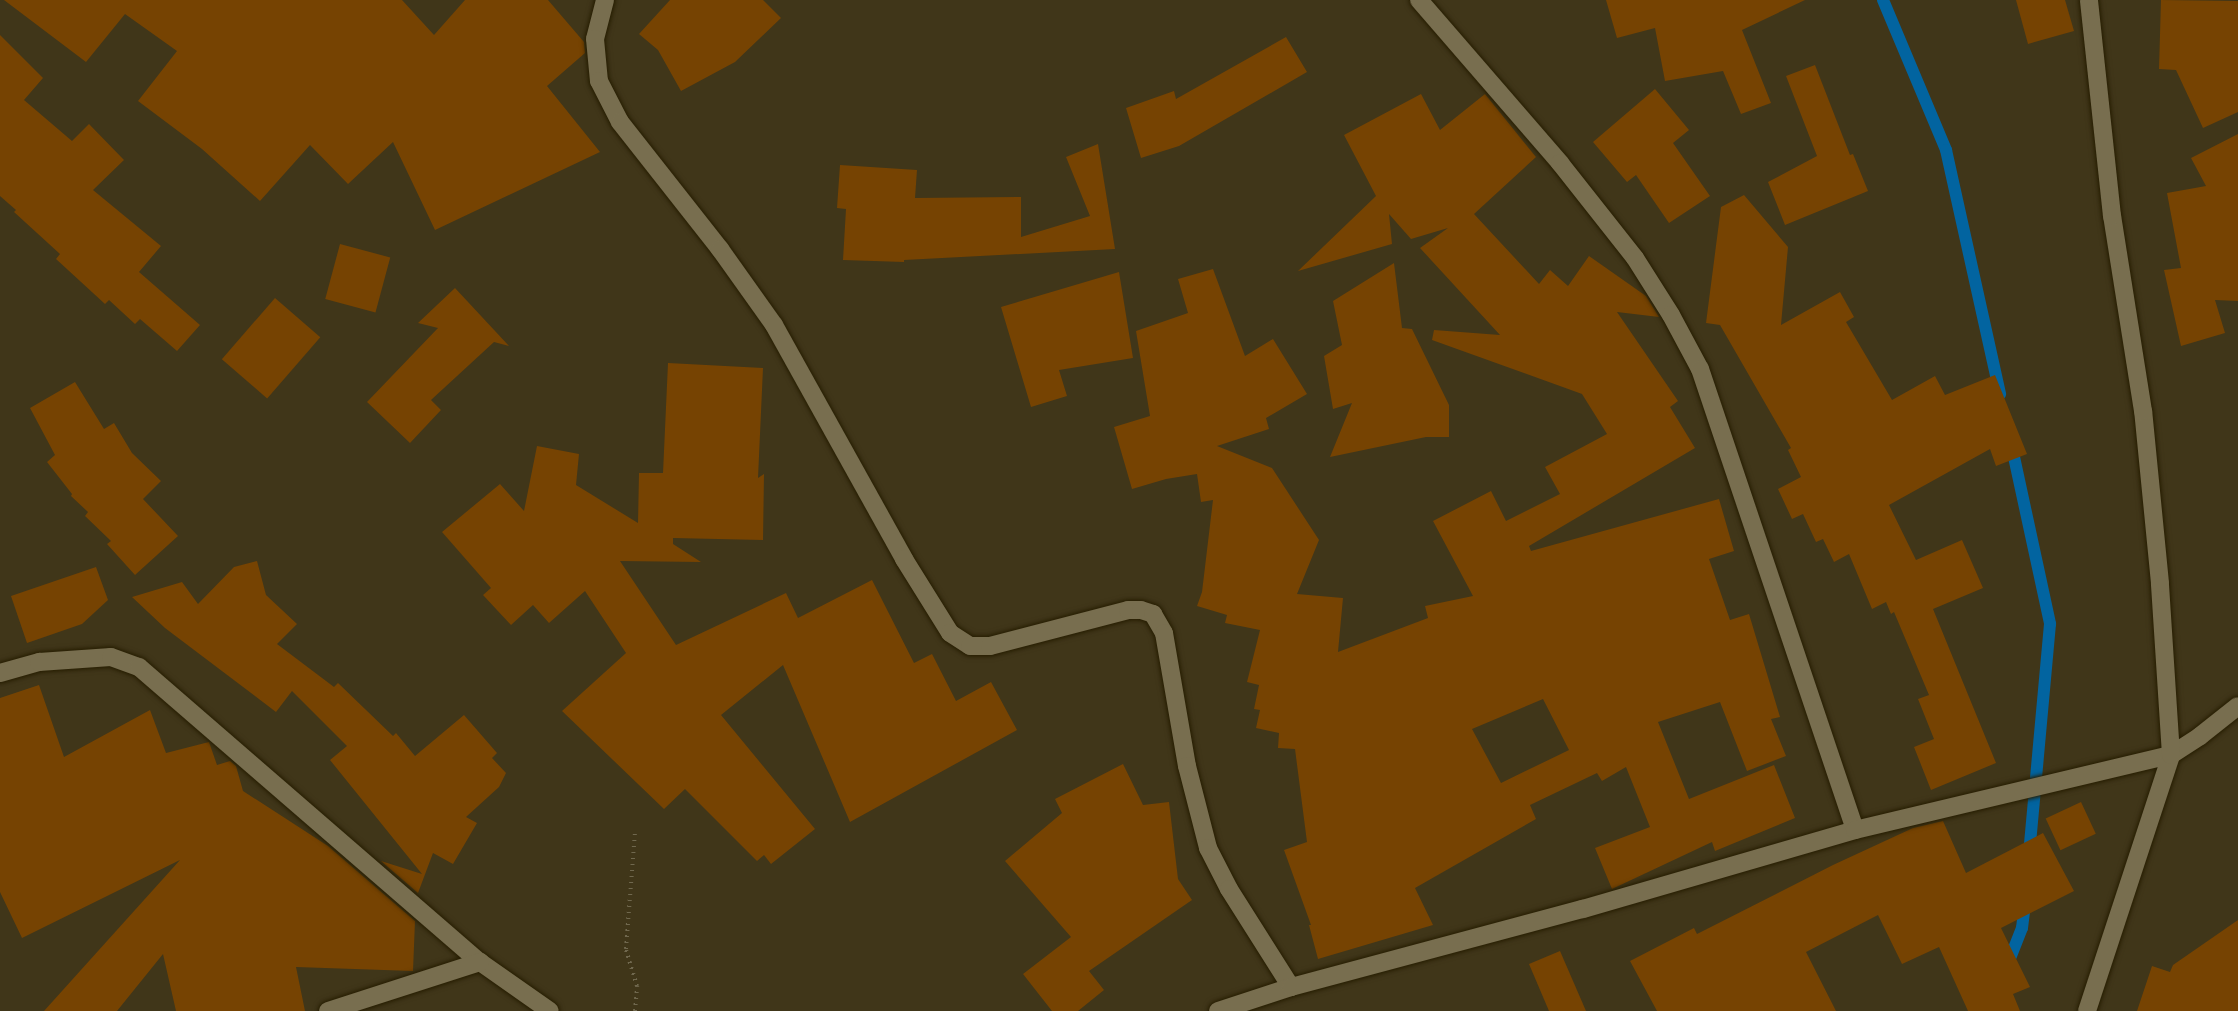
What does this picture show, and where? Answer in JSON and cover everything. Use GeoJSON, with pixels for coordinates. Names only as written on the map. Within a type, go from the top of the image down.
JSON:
{"type":"FeatureCollection","features":[{"type":"Feature","properties":{"kind":"street"},"geometry":{"type":"LineString","coordinates":[[605,0],[595,39],[599,81],[620,122],[720,249],[774,325],[898,549],[950,633],[970,646],[990,646],[1128,610],[1141,610],[1153,614],[1164,633],[1187,766],[1208,848],[1229,890],[1291,987]]}},
{"type":"Feature","properties":{"kind":"street"},"geometry":{"type":"LineString","coordinates":[[1419,0],[1560,163],[1635,258],[1671,315],[1700,369],[1855,830]]}},
{"type":"Feature","properties":{"kind":"street"},"geometry":{"type":"LineString","coordinates":[[2087,1011],[2171,755],[2160,583],[2143,411],[2112,216],[2089,0]]}},
{"type":"Feature","properties":{"kind":"street"},"geometry":{"type":"LineString","coordinates":[[0,673],[39,662],[111,657],[139,667],[480,962],[550,1011]]}},
{"type":"Feature","properties":{"kind":"street"},"geometry":{"type":"LineString","coordinates":[[1218,1011],[1291,987],[1583,909],[1855,830],[2171,755],[2237,708]]}},
{"type":"Feature","properties":{"kind":"street"},"geometry":{"type":"LineString","coordinates":[[328,1011],[480,962]]}},
{"type":"Feature","properties":{"kind":"path"},"geometry":{"type":"LineString","coordinates":[[635,833],[626,949],[637,986],[635,1011]]}},
{"type":"Feature","properties":{"kind":"building"},"geometry":{"type":"Polygon","coordinates":[[[4,0],[402,0],[434,35],[465,0],[548,0],[584,42],[585,53],[547,86],[600,152],[435,230],[393,142],[348,184],[310,145],[260,201],[202,149],[138,101],[177,51],[125,14],[86,62],[4,0]]]}},
{"type":"Feature","properties":{"kind":"building"},"geometry":{"type":"Polygon","coordinates":[[[670,0],[763,0],[781,18],[735,62],[681,91],[658,50],[639,34],[670,0]]]}},
{"type":"Feature","properties":{"kind":"building"},"geometry":{"type":"Polygon","coordinates":[[[1606,0],[1805,0],[1742,30],[1771,103],[1741,114],[1723,71],[1665,81],[1655,28],[1617,38],[1606,0]]]}},
{"type":"Feature","properties":{"kind":"building"},"geometry":{"type":"Polygon","coordinates":[[[2016,0],[2065,0],[2074,31],[2028,44],[2016,0]]]}},
{"type":"Feature","properties":{"kind":"building"},"geometry":{"type":"Polygon","coordinates":[[[2161,0],[2238,1],[2238,112],[2203,128],[2176,70],[2159,69],[2161,0]]]}},
{"type":"Feature","properties":{"kind":"building"},"geometry":{"type":"Polygon","coordinates":[[[0,35],[43,78],[24,100],[72,141],[89,124],[124,160],[93,190],[161,246],[139,272],[200,325],[177,351],[140,319],[135,324],[109,300],[105,304],[56,259],[60,254],[0,196],[0,35]]]}},
{"type":"Feature","properties":{"kind":"building"},"geometry":{"type":"Polygon","coordinates":[[[1286,37],[1307,72],[1179,146],[1141,158],[1126,108],[1174,91],[1176,99],[1286,37]]]}},
{"type":"Feature","properties":{"kind":"building"},"geometry":{"type":"Polygon","coordinates":[[[1815,65],[1850,155],[1853,154],[1868,191],[1785,225],[1768,182],[1817,156],[1786,76],[1815,65]]]}},
{"type":"Feature","properties":{"kind":"building"},"geometry":{"type":"Polygon","coordinates":[[[1655,89],[1689,130],[1673,143],[1710,196],[1669,223],[1636,175],[1627,182],[1593,142],[1655,89]]]}},
{"type":"Feature","properties":{"kind":"building"},"geometry":{"type":"Polygon","coordinates":[[[1421,94],[1440,130],[1485,94],[1536,157],[1474,214],[1539,284],[1550,270],[1568,286],[1589,256],[1646,296],[1659,317],[1617,312],[1678,401],[1670,407],[1695,448],[1529,546],[1531,551],[1719,499],[1734,551],[1709,559],[1730,620],[1749,614],[1780,717],[1771,719],[1786,756],[1747,771],[1720,702],[1658,722],[1689,799],[1774,765],[1795,818],[1715,851],[1712,842],[1612,889],[1595,848],[1650,827],[1626,767],[1602,781],[1597,773],[1530,805],[1536,819],[1415,888],[1433,925],[1318,959],[1309,925],[1311,925],[1284,850],[1307,842],[1295,749],[1278,748],[1279,733],[1256,728],[1260,710],[1254,709],[1259,685],[1247,682],[1260,630],[1225,623],[1227,615],[1197,606],[1202,592],[1213,500],[1201,502],[1197,474],[1166,479],[1132,489],[1114,427],[1150,416],[1136,331],[1188,313],[1178,279],[1213,269],[1245,356],[1273,339],[1307,394],[1266,418],[1269,429],[1217,446],[1272,468],[1319,540],[1297,594],[1343,598],[1338,652],[1428,618],[1425,606],[1473,596],[1433,521],[1491,491],[1506,521],[1560,494],[1545,467],[1607,434],[1582,394],[1432,340],[1434,330],[1500,335],[1420,248],[1448,228],[1411,239],[1389,214],[1392,244],[1298,271],[1376,196],[1344,135],[1421,94]],[[1543,699],[1472,729],[1501,783],[1569,750],[1543,699]]]}},
{"type":"Feature","properties":{"kind":"building"},"geometry":{"type":"Polygon","coordinates":[[[2238,134],[2238,301],[2215,300],[2225,333],[2181,346],[2164,270],[2181,268],[2167,193],[2206,186],[2191,158],[2238,134]]]}},
{"type":"Feature","properties":{"kind":"building"},"geometry":{"type":"Polygon","coordinates":[[[1098,144],[1115,249],[904,260],[904,262],[843,260],[846,209],[837,208],[840,165],[917,170],[915,198],[1021,197],[1021,237],[1090,216],[1066,157],[1098,144]]]}},
{"type":"Feature","properties":{"kind":"building"},"geometry":{"type":"Polygon","coordinates":[[[1744,195],[1788,247],[1781,325],[1840,292],[1854,317],[1846,322],[1892,400],[1935,376],[1945,395],[1995,375],[2027,454],[1996,466],[1990,449],[1889,505],[1916,560],[1962,540],[1983,588],[1933,609],[1996,763],[1931,790],[1914,747],[1934,739],[1918,699],[1929,695],[1894,612],[1891,614],[1886,602],[1872,609],[1849,554],[1834,562],[1823,539],[1816,542],[1803,514],[1792,519],[1778,489],[1801,477],[1788,450],[1791,448],[1720,325],[1706,323],[1721,207],[1744,195]]]}},
{"type":"Feature","properties":{"kind":"building"},"geometry":{"type":"Polygon","coordinates":[[[340,244],[390,257],[375,313],[325,299],[340,244]]]}},
{"type":"Feature","properties":{"kind":"building"},"geometry":{"type":"Polygon","coordinates":[[[1394,263],[1402,328],[1412,329],[1449,405],[1449,437],[1426,437],[1330,457],[1352,403],[1333,409],[1324,356],[1342,345],[1333,301],[1394,263]]]}},
{"type":"Feature","properties":{"kind":"building"},"geometry":{"type":"Polygon","coordinates":[[[1119,272],[1133,358],[1059,370],[1067,396],[1031,407],[1001,307],[1119,272]]]}},
{"type":"Feature","properties":{"kind":"building"},"geometry":{"type":"Polygon","coordinates":[[[455,288],[509,346],[494,342],[431,400],[441,410],[410,443],[367,402],[438,328],[418,323],[455,288]]]}},
{"type":"Feature","properties":{"kind":"building"},"geometry":{"type":"Polygon","coordinates":[[[275,298],[320,337],[267,398],[222,359],[275,298]]]}},
{"type":"Feature","properties":{"kind":"building"},"geometry":{"type":"Polygon","coordinates":[[[668,363],[763,368],[758,478],[764,474],[763,540],[673,538],[673,544],[701,562],[620,561],[676,645],[786,593],[798,618],[872,580],[914,663],[932,654],[956,701],[991,682],[1017,730],[850,822],[783,665],[721,715],[815,829],[771,864],[764,855],[757,861],[685,789],[664,809],[562,711],[626,653],[585,591],[549,623],[533,605],[511,625],[483,595],[491,588],[442,532],[500,484],[524,511],[537,446],[579,454],[576,485],[638,523],[639,473],[663,473],[668,363]]]}},
{"type":"Feature","properties":{"kind":"building"},"geometry":{"type":"Polygon","coordinates":[[[75,382],[104,429],[114,423],[132,453],[161,481],[143,499],[178,536],[135,575],[107,544],[111,541],[85,516],[88,512],[71,496],[72,494],[47,462],[55,455],[30,408],[75,382]]]}},
{"type":"Feature","properties":{"kind":"building"},"geometry":{"type":"Polygon","coordinates":[[[257,561],[266,595],[297,624],[277,644],[334,687],[338,683],[393,736],[396,733],[415,756],[464,715],[497,753],[492,758],[506,773],[499,787],[466,817],[477,823],[453,864],[433,853],[418,893],[381,861],[422,874],[330,760],[347,746],[292,691],[276,712],[165,628],[132,597],[182,582],[198,604],[234,567],[257,561]]]}},
{"type":"Feature","properties":{"kind":"building"},"geometry":{"type":"Polygon","coordinates":[[[96,567],[108,600],[82,624],[27,643],[11,596],[96,567]]]}},
{"type":"Feature","properties":{"kind":"building"},"geometry":{"type":"Polygon","coordinates":[[[39,685],[64,757],[150,710],[166,753],[209,742],[217,765],[230,761],[236,766],[243,791],[328,846],[415,921],[413,971],[296,967],[305,1011],[176,1011],[163,954],[117,1011],[44,1011],[180,860],[22,938],[0,892],[0,698],[39,685]]]}},
{"type":"Feature","properties":{"kind":"building"},"geometry":{"type":"Polygon","coordinates":[[[1123,764],[1143,805],[1169,802],[1178,879],[1192,900],[1089,971],[1104,990],[1078,1011],[1052,1011],[1023,974],[1071,937],[1005,861],[1062,813],[1055,799],[1123,764]]]}},
{"type":"Feature","properties":{"kind":"building"},"geometry":{"type":"Polygon","coordinates":[[[2081,802],[2096,834],[2060,850],[2046,818],[2081,802]]]}},
{"type":"Feature","properties":{"kind":"building"},"geometry":{"type":"Polygon","coordinates":[[[1943,821],[1966,873],[2043,833],[2074,891],[2001,928],[2030,987],[2013,994],[2020,1011],[1968,1011],[1939,947],[1902,964],[1878,915],[1806,952],[1836,1011],[1657,1011],[1630,961],[1694,928],[1697,934],[1833,865],[1913,828],[1943,821]]]}},
{"type":"Feature","properties":{"kind":"building"},"geometry":{"type":"Polygon","coordinates":[[[2238,920],[2238,1011],[2137,1011],[2152,966],[2170,972],[2173,965],[2238,920]]]}},
{"type":"Feature","properties":{"kind":"building"},"geometry":{"type":"Polygon","coordinates":[[[1560,951],[1586,1011],[1549,1011],[1529,964],[1560,951]]]}},
{"type":"Feature","properties":{"kind":"waterway"},"geometry":{"type":"LineString","coordinates":[[1883,0],[1946,150],[2000,394]]}},
{"type":"Feature","properties":{"kind":"waterway"},"geometry":{"type":"LineString","coordinates":[[2011,443],[2050,624],[2029,856]]}},
{"type":"Feature","properties":{"kind":"waterway"},"geometry":{"type":"LineString","coordinates":[[2007,966],[2022,928],[2025,903]]}}]}
